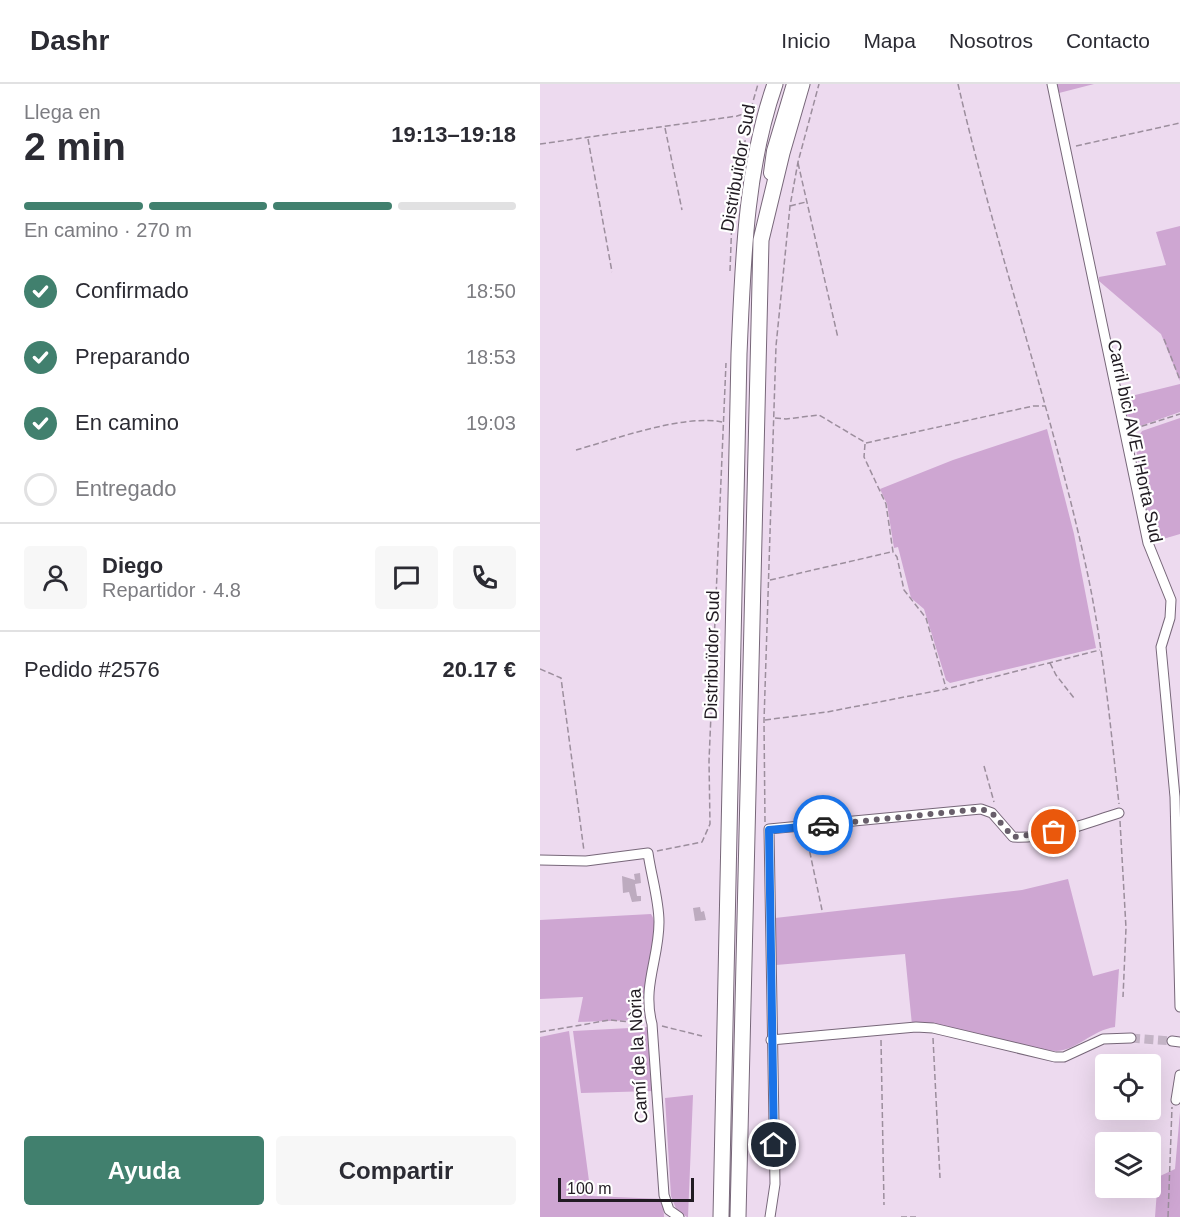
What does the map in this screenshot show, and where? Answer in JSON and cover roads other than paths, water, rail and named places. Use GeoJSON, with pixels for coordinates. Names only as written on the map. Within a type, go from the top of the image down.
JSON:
{"type":"FeatureCollection","features":[{"type":"Feature","properties":{"kind":"highway","name":"Distribuïdor Sud"},"geometry":{"type":"LineString","coordinates":[[738,1217],[761,240],[782,153],[802,84]]}},
{"type":"Feature","properties":{"kind":"highway","name":"Distribuïdor Sud"},"geometry":{"type":"LineString","coordinates":[[721,1217],[738,378],[744,239],[758,146],[774,88]]}},
{"type":"Feature","properties":{"kind":"highway"},"geometry":{"type":"LineString","coordinates":[[741,1069],[746,1124],[745,1217]]}},
{"type":"Feature","properties":{"kind":"highway"},"geometry":{"type":"LineString","coordinates":[[712,1217],[715,1128],[724,1080]]}},
{"type":"Feature","properties":{"kind":"main road"},"geometry":{"type":"LineString","coordinates":[[761,240],[774,151],[794,84]]}},
{"type":"Feature","properties":{"kind":"street"},"geometry":{"type":"LineString","coordinates":[[1052,84],[1148,543],[1171,600],[1170,618],[1161,647],[1177,796],[1180,1007]]}},
{"type":"Feature","properties":{"kind":"street"},"geometry":{"type":"LineString","coordinates":[[770,1217],[774,1184],[769,830],[981,809],[992,813],[1013,837],[1023,838],[1054,832],[1119,813]]}},
{"type":"Feature","properties":{"kind":"street","name":"Camí de la Nòria"},"geometry":{"type":"LineString","coordinates":[[540,860],[586,861],[648,853],[659,921],[657,950],[648,986],[648,1007],[652,1024],[664,1195],[669,1210],[679,1217]]}},
{"type":"Feature","properties":{"kind":"street"},"geometry":{"type":"LineString","coordinates":[[771,1040],[933,1028],[1055,1057],[1064,1057],[1103,1039],[1131,1038]]}},
{"type":"Feature","properties":{"kind":"street"},"geometry":{"type":"LineString","coordinates":[[1174,1104],[1180,1075]]}},
{"type":"Feature","properties":{"kind":"tunnel"},"geometry":{"type":"LineString","coordinates":[[1131,1038],[1172,1041]]}}]}
